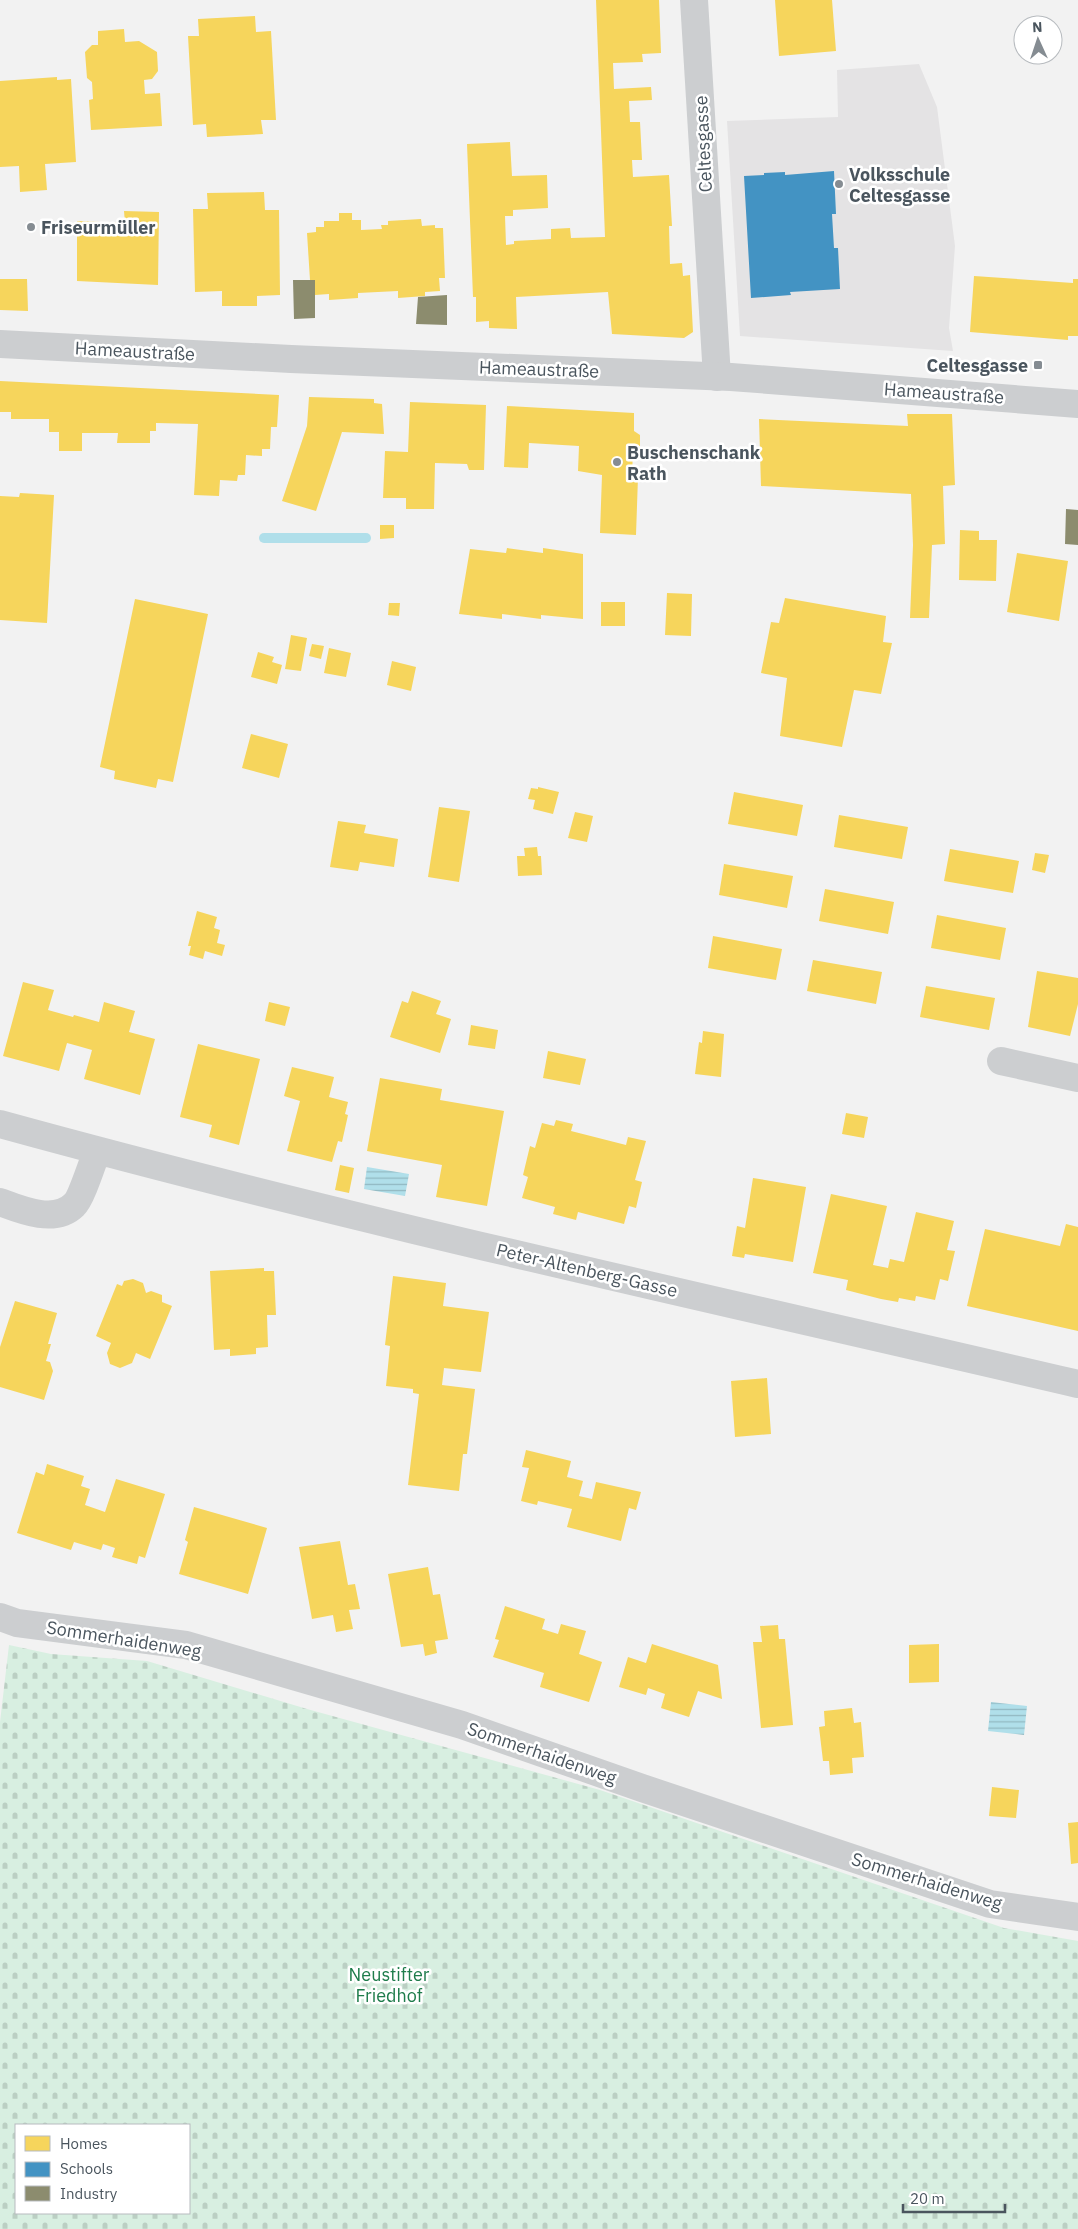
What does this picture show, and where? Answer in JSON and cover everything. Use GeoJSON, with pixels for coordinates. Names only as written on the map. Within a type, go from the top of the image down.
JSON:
{"type":"FeatureCollection","features":[{"type":"Feature","properties":{"kind":"street","name":"Celtesgasse"},"geometry":{"type":"LineString","coordinates":[[694,0],[717,377]]}},
{"type":"Feature","properties":{"kind":"street","name":"Hameaustraße"},"geometry":{"type":"LineString","coordinates":[[0,344],[292,359],[717,377],[1078,404]]}},
{"type":"Feature","properties":{"kind":"street"},"geometry":{"type":"LineString","coordinates":[[1001,1060],[1078,1078]]}},
{"type":"Feature","properties":{"kind":"street","name":"Peter-Altenberg-Gasse"},"geometry":{"type":"LineString","coordinates":[[0,1124],[97,1151],[459,1242],[1078,1384]]}},
{"type":"Feature","properties":{"kind":"street"},"geometry":{"type":"LineString","coordinates":[[0,1202],[38,1214],[60,1213],[75,1204],[97,1151]]}},
{"type":"Feature","properties":{"kind":"street","name":"Sommerhaidenweg"},"geometry":{"type":"LineString","coordinates":[[0,1617],[17,1623],[186,1645],[462,1725],[642,1788],[990,1904],[1078,1917]]}},
{"type":"Feature","properties":{"kind":"shaded area","name":"Volksschule Celtesgasse"},"geometry":{"type":"Polygon","coordinates":[[[919,64],[937,107],[955,246],[949,328],[953,351],[740,336],[727,121],[838,117],[837,70],[919,64]]]}},
{"type":"Feature","properties":{"kind":"green space","name":"Neustifter Friedhof"},"geometry":{"type":"Polygon","coordinates":[[[9,1645],[51,1654],[147,1661],[307,1709],[600,1790],[1004,1928],[1078,1941],[1078,2229],[0,2229],[0,1722],[9,1645]]]}},
{"type":"Feature","properties":{"kind":"water"},"geometry":{"type":"Polygon","coordinates":[[[367,1167],[409,1174],[405,1196],[364,1189],[367,1167]]]}},
{"type":"Feature","properties":{"kind":"water"},"geometry":{"type":"Polygon","coordinates":[[[991,1702],[1027,1706],[1024,1735],[988,1731],[991,1702]]]}},
{"type":"Feature","properties":{"kind":"building: Homes"},"geometry":{"type":"Polygon","coordinates":[[[596,0],[659,0],[661,53],[642,54],[643,62],[613,63],[614,89],[651,87],[652,100],[629,101],[630,122],[640,122],[642,160],[632,160],[633,177],[669,175],[672,226],[669,226],[670,264],[682,263],[683,276],[690,275],[693,332],[684,338],[612,334],[608,292],[516,297],[517,329],[489,328],[489,321],[476,322],[476,297],[473,297],[467,144],[510,142],[512,176],[547,175],[548,208],[513,210],[513,216],[505,216],[506,245],[514,244],[514,241],[551,239],[551,229],[570,228],[571,238],[605,237],[596,0]]]}},
{"type":"Feature","properties":{"kind":"building: Homes"},"geometry":{"type":"Polygon","coordinates":[[[775,0],[832,0],[836,51],[779,56],[775,0]]]}},
{"type":"Feature","properties":{"kind":"building: Homes"},"geometry":{"type":"Polygon","coordinates":[[[255,16],[256,32],[271,31],[276,120],[261,120],[263,134],[207,137],[206,124],[193,125],[188,36],[199,36],[198,19],[255,16]]]}},
{"type":"Feature","properties":{"kind":"building: Homes"},"geometry":{"type":"Polygon","coordinates":[[[124,29],[125,42],[139,41],[157,52],[158,71],[152,79],[144,80],[145,94],[160,93],[162,126],[91,130],[89,100],[93,99],[92,82],[87,78],[85,52],[92,45],[98,45],[98,31],[124,29]]]}},
{"type":"Feature","properties":{"kind":"building: Homes"},"geometry":{"type":"Polygon","coordinates":[[[57,77],[57,80],[71,79],[76,162],[45,164],[47,190],[20,192],[19,166],[0,167],[0,81],[57,77]]]}},
{"type":"Feature","properties":{"kind":"building: Homes"},"geometry":{"type":"Polygon","coordinates":[[[264,192],[265,210],[279,210],[280,295],[257,296],[257,306],[222,306],[222,291],[195,292],[193,209],[208,209],[207,193],[264,192]]]}},
{"type":"Feature","properties":{"kind":"building: Homes"},"geometry":{"type":"Polygon","coordinates":[[[124,211],[159,212],[158,285],[77,281],[77,221],[125,223],[124,211]]]}},
{"type":"Feature","properties":{"kind":"building: Homes"},"geometry":{"type":"Polygon","coordinates":[[[339,213],[352,213],[352,220],[361,220],[361,230],[382,229],[381,225],[388,225],[388,221],[421,219],[422,226],[435,225],[435,228],[443,228],[445,278],[439,278],[440,291],[425,292],[425,296],[398,298],[398,291],[358,293],[358,298],[329,300],[329,294],[315,295],[315,280],[310,280],[307,233],[316,232],[316,227],[324,227],[324,221],[339,221],[339,213]]]}},
{"type":"Feature","properties":{"kind":"building: Homes"},"geometry":{"type":"Polygon","coordinates":[[[974,276],[1073,283],[1073,279],[1078,279],[1078,336],[1068,336],[1068,340],[970,332],[974,276]]]}},
{"type":"Feature","properties":{"kind":"building: Homes"},"geometry":{"type":"Polygon","coordinates":[[[0,279],[27,279],[28,311],[0,310],[0,279]]]}},
{"type":"Feature","properties":{"kind":"building: Homes"},"geometry":{"type":"Polygon","coordinates":[[[0,381],[279,395],[277,427],[271,427],[270,449],[262,449],[262,456],[246,455],[245,475],[238,475],[237,481],[220,480],[219,496],[194,495],[198,424],[156,423],[156,431],[150,431],[150,443],[117,443],[118,433],[82,433],[82,451],[59,451],[59,432],[49,432],[49,419],[11,419],[11,412],[0,412],[0,381]]]}},
{"type":"Feature","properties":{"kind":"building: Homes"},"geometry":{"type":"Polygon","coordinates":[[[309,397],[374,399],[374,403],[382,404],[384,434],[342,432],[316,511],[282,501],[307,426],[309,397]]]}},
{"type":"Feature","properties":{"kind":"building: Homes"},"geometry":{"type":"Polygon","coordinates":[[[410,402],[486,405],[484,470],[469,470],[467,464],[435,463],[434,509],[406,509],[406,498],[383,498],[385,451],[408,452],[410,402]]]}},
{"type":"Feature","properties":{"kind":"building: Homes"},"geometry":{"type":"Polygon","coordinates":[[[507,406],[634,413],[634,431],[640,435],[640,446],[633,449],[632,477],[638,477],[636,535],[600,533],[602,475],[578,471],[579,446],[529,443],[528,468],[504,467],[507,406]]]}},
{"type":"Feature","properties":{"kind":"building: Homes"},"geometry":{"type":"Polygon","coordinates":[[[907,414],[952,414],[955,485],[943,486],[945,544],[932,545],[929,618],[910,618],[913,545],[911,494],[761,486],[759,419],[908,426],[907,414]]]}},
{"type":"Feature","properties":{"kind":"building: Homes"},"geometry":{"type":"Polygon","coordinates":[[[20,493],[54,495],[47,623],[0,620],[0,496],[19,497],[20,493]]]}},
{"type":"Feature","properties":{"kind":"building: Homes"},"geometry":{"type":"Polygon","coordinates":[[[380,525],[394,525],[394,538],[380,539],[380,525]]]}},
{"type":"Feature","properties":{"kind":"building: Homes"},"geometry":{"type":"Polygon","coordinates":[[[960,530],[979,531],[979,540],[997,540],[996,581],[959,580],[960,530]]]}},
{"type":"Feature","properties":{"kind":"building: Homes"},"geometry":{"type":"Polygon","coordinates":[[[507,548],[543,553],[543,548],[583,554],[583,619],[541,615],[541,619],[502,614],[502,619],[459,614],[470,549],[506,553],[507,548]]]}},
{"type":"Feature","properties":{"kind":"building: Homes"},"geometry":{"type":"Polygon","coordinates":[[[1017,553],[1068,561],[1059,621],[1007,612],[1017,553]]]}},
{"type":"Feature","properties":{"kind":"building: Homes"},"geometry":{"type":"Polygon","coordinates":[[[667,593],[692,594],[691,636],[665,635],[667,593]]]}},
{"type":"Feature","properties":{"kind":"building: Homes"},"geometry":{"type":"Polygon","coordinates":[[[785,598],[886,616],[883,642],[892,643],[881,694],[854,690],[842,747],[780,736],[787,678],[761,673],[771,622],[779,623],[785,598]]]}},
{"type":"Feature","properties":{"kind":"building: Homes"},"geometry":{"type":"Polygon","coordinates":[[[135,599],[208,614],[173,782],[158,779],[156,788],[114,779],[115,771],[100,767],[135,599]]]}},
{"type":"Feature","properties":{"kind":"building: Homes"},"geometry":{"type":"Polygon","coordinates":[[[601,602],[625,602],[625,626],[601,626],[601,602]]]}},
{"type":"Feature","properties":{"kind":"building: Homes"},"geometry":{"type":"Polygon","coordinates":[[[389,603],[400,603],[399,616],[388,615],[389,603]]]}},
{"type":"Feature","properties":{"kind":"building: Homes"},"geometry":{"type":"Polygon","coordinates":[[[291,635],[307,638],[301,671],[285,669],[291,635]]]}},
{"type":"Feature","properties":{"kind":"building: Homes"},"geometry":{"type":"Polygon","coordinates":[[[312,644],[324,646],[321,659],[309,656],[312,644]]]}},
{"type":"Feature","properties":{"kind":"building: Homes"},"geometry":{"type":"Polygon","coordinates":[[[329,648],[351,653],[346,677],[324,673],[329,648]]]}},
{"type":"Feature","properties":{"kind":"building: Homes"},"geometry":{"type":"Polygon","coordinates":[[[258,652],[274,657],[272,662],[282,665],[277,684],[251,677],[258,652]]]}},
{"type":"Feature","properties":{"kind":"building: Homes"},"geometry":{"type":"Polygon","coordinates":[[[392,661],[416,667],[411,691],[387,685],[392,661]]]}},
{"type":"Feature","properties":{"kind":"building: Homes"},"geometry":{"type":"Polygon","coordinates":[[[251,734],[288,744],[279,778],[242,768],[251,734]]]}},
{"type":"Feature","properties":{"kind":"building: Homes"},"geometry":{"type":"Polygon","coordinates":[[[538,787],[559,792],[553,814],[533,809],[535,800],[528,799],[531,788],[538,789],[538,787]]]}},
{"type":"Feature","properties":{"kind":"building: Homes"},"geometry":{"type":"Polygon","coordinates":[[[734,792],[803,805],[797,836],[728,824],[734,792]]]}},
{"type":"Feature","properties":{"kind":"building: Homes"},"geometry":{"type":"Polygon","coordinates":[[[439,807],[470,811],[459,882],[428,877],[439,807]]]}},
{"type":"Feature","properties":{"kind":"building: Homes"},"geometry":{"type":"Polygon","coordinates":[[[575,812],[593,816],[587,842],[568,838],[575,812]]]}},
{"type":"Feature","properties":{"kind":"building: Homes"},"geometry":{"type":"Polygon","coordinates":[[[839,815],[908,827],[902,859],[834,847],[839,815]]]}},
{"type":"Feature","properties":{"kind":"building: Homes"},"geometry":{"type":"Polygon","coordinates":[[[338,821],[366,825],[364,833],[398,839],[394,867],[360,862],[358,871],[330,867],[338,821]]]}},
{"type":"Feature","properties":{"kind":"building: Homes"},"geometry":{"type":"Polygon","coordinates":[[[537,847],[538,856],[541,856],[542,875],[518,876],[517,856],[525,856],[524,848],[537,847]]]}},
{"type":"Feature","properties":{"kind":"building: Homes"},"geometry":{"type":"Polygon","coordinates":[[[950,849],[1019,861],[1013,893],[944,881],[950,849]]]}},
{"type":"Feature","properties":{"kind":"building: Homes"},"geometry":{"type":"Polygon","coordinates":[[[1035,853],[1049,855],[1045,873],[1032,870],[1035,853]]]}},
{"type":"Feature","properties":{"kind":"building: Homes"},"geometry":{"type":"Polygon","coordinates":[[[724,864],[793,876],[787,908],[719,895],[724,864]]]}},
{"type":"Feature","properties":{"kind":"building: Homes"},"geometry":{"type":"Polygon","coordinates":[[[825,889],[894,902],[888,934],[819,921],[825,889]]]}},
{"type":"Feature","properties":{"kind":"building: Homes"},"geometry":{"type":"Polygon","coordinates":[[[197,911],[217,917],[214,928],[220,930],[217,943],[225,945],[222,956],[205,951],[203,959],[189,955],[191,946],[188,946],[197,911]]]}},
{"type":"Feature","properties":{"kind":"building: Homes"},"geometry":{"type":"Polygon","coordinates":[[[937,915],[1006,928],[1000,960],[931,948],[937,915]]]}},
{"type":"Feature","properties":{"kind":"building: Homes"},"geometry":{"type":"Polygon","coordinates":[[[713,936],[782,949],[776,980],[708,968],[713,936]]]}},
{"type":"Feature","properties":{"kind":"building: Homes"},"geometry":{"type":"Polygon","coordinates":[[[813,960],[882,972],[876,1004],[807,991],[813,960]]]}},
{"type":"Feature","properties":{"kind":"building: Homes"},"geometry":{"type":"Polygon","coordinates":[[[1037,971],[1078,978],[1078,1004],[1070,1036],[1028,1027],[1037,971]]]}},
{"type":"Feature","properties":{"kind":"building: Homes"},"geometry":{"type":"Polygon","coordinates":[[[23,982],[54,990],[48,1010],[73,1017],[74,1015],[99,1022],[104,1002],[135,1011],[129,1032],[155,1039],[140,1095],[84,1079],[92,1050],[78,1046],[67,1043],[59,1071],[3,1056],[23,982]]]}},
{"type":"Feature","properties":{"kind":"building: Homes"},"geometry":{"type":"Polygon","coordinates":[[[926,986],[995,998],[989,1030],[920,1017],[926,986]]]}},
{"type":"Feature","properties":{"kind":"building: Homes"},"geometry":{"type":"Polygon","coordinates":[[[412,991],[441,1001],[436,1014],[451,1019],[440,1053],[390,1037],[402,1001],[408,1003],[412,991]]]}},
{"type":"Feature","properties":{"kind":"building: Homes"},"geometry":{"type":"Polygon","coordinates":[[[269,1002],[290,1007],[285,1026],[265,1021],[269,1002]]]}},
{"type":"Feature","properties":{"kind":"building: Homes"},"geometry":{"type":"Polygon","coordinates":[[[471,1025],[498,1030],[495,1049],[468,1045],[471,1025]]]}},
{"type":"Feature","properties":{"kind":"building: Homes"},"geometry":{"type":"Polygon","coordinates":[[[703,1031],[724,1034],[721,1077],[695,1074],[699,1042],[702,1043],[703,1031]]]}},
{"type":"Feature","properties":{"kind":"building: Homes"},"geometry":{"type":"Polygon","coordinates":[[[198,1044],[260,1059],[239,1145],[209,1137],[212,1125],[180,1117],[198,1044]]]}},
{"type":"Feature","properties":{"kind":"building: Homes"},"geometry":{"type":"Polygon","coordinates":[[[548,1051],[586,1059],[580,1085],[543,1078],[548,1051]]]}},
{"type":"Feature","properties":{"kind":"building: Homes"},"geometry":{"type":"Polygon","coordinates":[[[292,1067],[334,1077],[329,1097],[348,1102],[345,1114],[348,1115],[342,1142],[338,1141],[332,1162],[287,1151],[300,1101],[284,1096],[292,1067]]]}},
{"type":"Feature","properties":{"kind":"building: Homes"},"geometry":{"type":"Polygon","coordinates":[[[380,1078],[442,1089],[440,1100],[504,1111],[487,1206],[436,1197],[442,1165],[367,1151],[380,1078]]]}},
{"type":"Feature","properties":{"kind":"building: Homes"},"geometry":{"type":"Polygon","coordinates":[[[846,1113],[868,1117],[864,1138],[842,1134],[846,1113]]]}},
{"type":"Feature","properties":{"kind":"building: Homes"},"geometry":{"type":"Polygon","coordinates":[[[556,1120],[573,1124],[571,1131],[626,1145],[628,1137],[646,1141],[635,1180],[642,1182],[636,1208],[629,1206],[624,1224],[578,1212],[576,1220],[553,1214],[555,1207],[522,1198],[528,1177],[523,1175],[530,1146],[535,1148],[542,1123],[554,1126],[556,1120]]]}},
{"type":"Feature","properties":{"kind":"building: Homes"},"geometry":{"type":"Polygon","coordinates":[[[340,1165],[354,1168],[349,1193],[335,1190],[340,1165]]]}},
{"type":"Feature","properties":{"kind":"building: Homes"},"geometry":{"type":"Polygon","coordinates":[[[753,1178],[806,1187],[793,1262],[745,1254],[744,1258],[732,1256],[737,1226],[745,1228],[753,1178]]]}},
{"type":"Feature","properties":{"kind":"building: Homes"},"geometry":{"type":"Polygon","coordinates":[[[831,1194],[887,1206],[873,1265],[888,1268],[890,1259],[904,1262],[916,1212],[954,1221],[947,1250],[955,1251],[948,1281],[940,1279],[935,1300],[916,1296],[915,1301],[899,1298],[898,1302],[881,1299],[846,1290],[848,1280],[813,1273],[831,1194]]]}},
{"type":"Feature","properties":{"kind":"building: Homes"},"geometry":{"type":"Polygon","coordinates":[[[1066,1224],[1078,1227],[1078,1331],[967,1306],[985,1229],[1060,1246],[1066,1224]]]}},
{"type":"Feature","properties":{"kind":"building: Homes"},"geometry":{"type":"Polygon","coordinates":[[[264,1268],[264,1271],[274,1271],[276,1315],[267,1315],[268,1347],[256,1348],[256,1354],[230,1356],[230,1349],[214,1350],[210,1271],[264,1268]]]}},
{"type":"Feature","properties":{"kind":"building: Homes"},"geometry":{"type":"Polygon","coordinates":[[[393,1276],[446,1283],[443,1306],[489,1312],[481,1372],[444,1368],[442,1385],[475,1389],[467,1454],[463,1454],[459,1491],[408,1485],[419,1394],[413,1393],[413,1389],[386,1386],[390,1346],[385,1345],[393,1276]]]}},
{"type":"Feature","properties":{"kind":"building: Homes"},"geometry":{"type":"Polygon","coordinates":[[[133,1279],[143,1283],[146,1293],[151,1291],[162,1295],[162,1302],[172,1306],[150,1359],[136,1353],[132,1363],[120,1368],[110,1364],[107,1353],[111,1343],[96,1336],[117,1284],[122,1286],[124,1281],[133,1279]]]}},
{"type":"Feature","properties":{"kind":"building: Homes"},"geometry":{"type":"Polygon","coordinates":[[[15,1301],[57,1313],[48,1344],[51,1344],[46,1361],[50,1362],[53,1371],[44,1400],[0,1387],[0,1347],[15,1301]]]}},
{"type":"Feature","properties":{"kind":"building: Homes"},"geometry":{"type":"Polygon","coordinates":[[[767,1378],[771,1434],[735,1437],[731,1381],[767,1378]]]}},
{"type":"Feature","properties":{"kind":"building: Homes"},"geometry":{"type":"Polygon","coordinates":[[[526,1450],[571,1461],[567,1477],[583,1481],[579,1496],[592,1499],[596,1482],[641,1492],[636,1510],[629,1508],[621,1541],[567,1527],[572,1509],[538,1501],[537,1505],[521,1501],[529,1468],[522,1467],[526,1450]]]}},
{"type":"Feature","properties":{"kind":"building: Homes"},"geometry":{"type":"Polygon","coordinates":[[[47,1464],[84,1476],[81,1486],[90,1489],[85,1505],[105,1512],[116,1479],[165,1494],[145,1558],[139,1556],[137,1564],[112,1557],[115,1548],[103,1544],[101,1550],[74,1542],[71,1550],[17,1533],[36,1472],[44,1475],[47,1464]]]}},
{"type":"Feature","properties":{"kind":"building: Homes"},"geometry":{"type":"Polygon","coordinates":[[[194,1507],[267,1528],[248,1594],[179,1574],[188,1542],[185,1540],[194,1507]]]}},
{"type":"Feature","properties":{"kind":"building: Homes"},"geometry":{"type":"Polygon","coordinates":[[[340,1541],[348,1585],[355,1584],[360,1609],[349,1610],[353,1629],[336,1632],[333,1615],[312,1619],[299,1547],[340,1541]]]}},
{"type":"Feature","properties":{"kind":"building: Homes"},"geometry":{"type":"Polygon","coordinates":[[[428,1567],[433,1595],[440,1594],[448,1639],[435,1641],[437,1653],[425,1656],[423,1644],[401,1647],[388,1574],[428,1567]]]}},
{"type":"Feature","properties":{"kind":"building: Homes"},"geometry":{"type":"Polygon","coordinates":[[[505,1606],[545,1619],[542,1629],[558,1634],[561,1624],[586,1631],[579,1654],[602,1662],[589,1702],[540,1687],[544,1673],[493,1657],[499,1640],[495,1639],[505,1606]]]}},
{"type":"Feature","properties":{"kind":"building: Homes"},"geometry":{"type":"Polygon","coordinates":[[[778,1625],[779,1639],[785,1639],[793,1725],[761,1728],[753,1642],[762,1642],[760,1626],[778,1625]]]}},
{"type":"Feature","properties":{"kind":"building: Homes"},"geometry":{"type":"Polygon","coordinates":[[[652,1644],[718,1665],[722,1699],[698,1691],[689,1717],[661,1708],[665,1694],[648,1688],[646,1695],[619,1687],[628,1657],[646,1663],[652,1644]]]}},
{"type":"Feature","properties":{"kind":"building: Homes"},"geometry":{"type":"Polygon","coordinates":[[[939,1644],[939,1682],[909,1683],[909,1645],[939,1644]]]}},
{"type":"Feature","properties":{"kind":"building: Homes"},"geometry":{"type":"Polygon","coordinates":[[[852,1708],[854,1723],[861,1722],[864,1757],[852,1758],[853,1773],[830,1775],[829,1761],[823,1761],[819,1727],[825,1726],[824,1711],[852,1708]]]}},
{"type":"Feature","properties":{"kind":"building: Homes"},"geometry":{"type":"Polygon","coordinates":[[[992,1787],[1019,1790],[1016,1818],[989,1816],[992,1787]]]}},
{"type":"Feature","properties":{"kind":"building: Homes"},"geometry":{"type":"Polygon","coordinates":[[[1078,1822],[1078,1863],[1071,1864],[1068,1823],[1078,1822]]]}},
{"type":"Feature","properties":{"kind":"building: Schools"},"geometry":{"type":"Polygon","coordinates":[[[834,171],[836,214],[832,214],[834,248],[838,248],[840,289],[790,292],[791,295],[751,298],[744,176],[764,175],[764,173],[785,172],[785,175],[834,171]]]}},
{"type":"Feature","properties":{"kind":"building: Industry"},"geometry":{"type":"Polygon","coordinates":[[[293,280],[315,280],[315,318],[294,319],[293,280]]]}},
{"type":"Feature","properties":{"kind":"building: Industry"},"geometry":{"type":"Polygon","coordinates":[[[447,295],[447,325],[416,324],[418,297],[447,295]]]}},
{"type":"Feature","properties":{"kind":"building: Industry"},"geometry":{"type":"Polygon","coordinates":[[[1066,509],[1078,510],[1078,545],[1065,544],[1066,509]]]}},
{"type":"Feature","properties":{"kind":"waterway"},"geometry":{"type":"LineString","coordinates":[[264,538],[366,538]]}},
{"type":"Feature","properties":{"kind":"place","name":"Volksschule Celtesgasse"},"geometry":{"type":"Point","coordinates":[839,184]}},
{"type":"Feature","properties":{"kind":"place","name":"Friseurmüller"},"geometry":{"type":"Point","coordinates":[31,227]}},
{"type":"Feature","properties":{"kind":"place","name":"Celtesgasse"},"geometry":{"type":"Point","coordinates":[1038,365]}},
{"type":"Feature","properties":{"kind":"place","name":"Buschenschank Rath"},"geometry":{"type":"Point","coordinates":[617,462]}}]}
